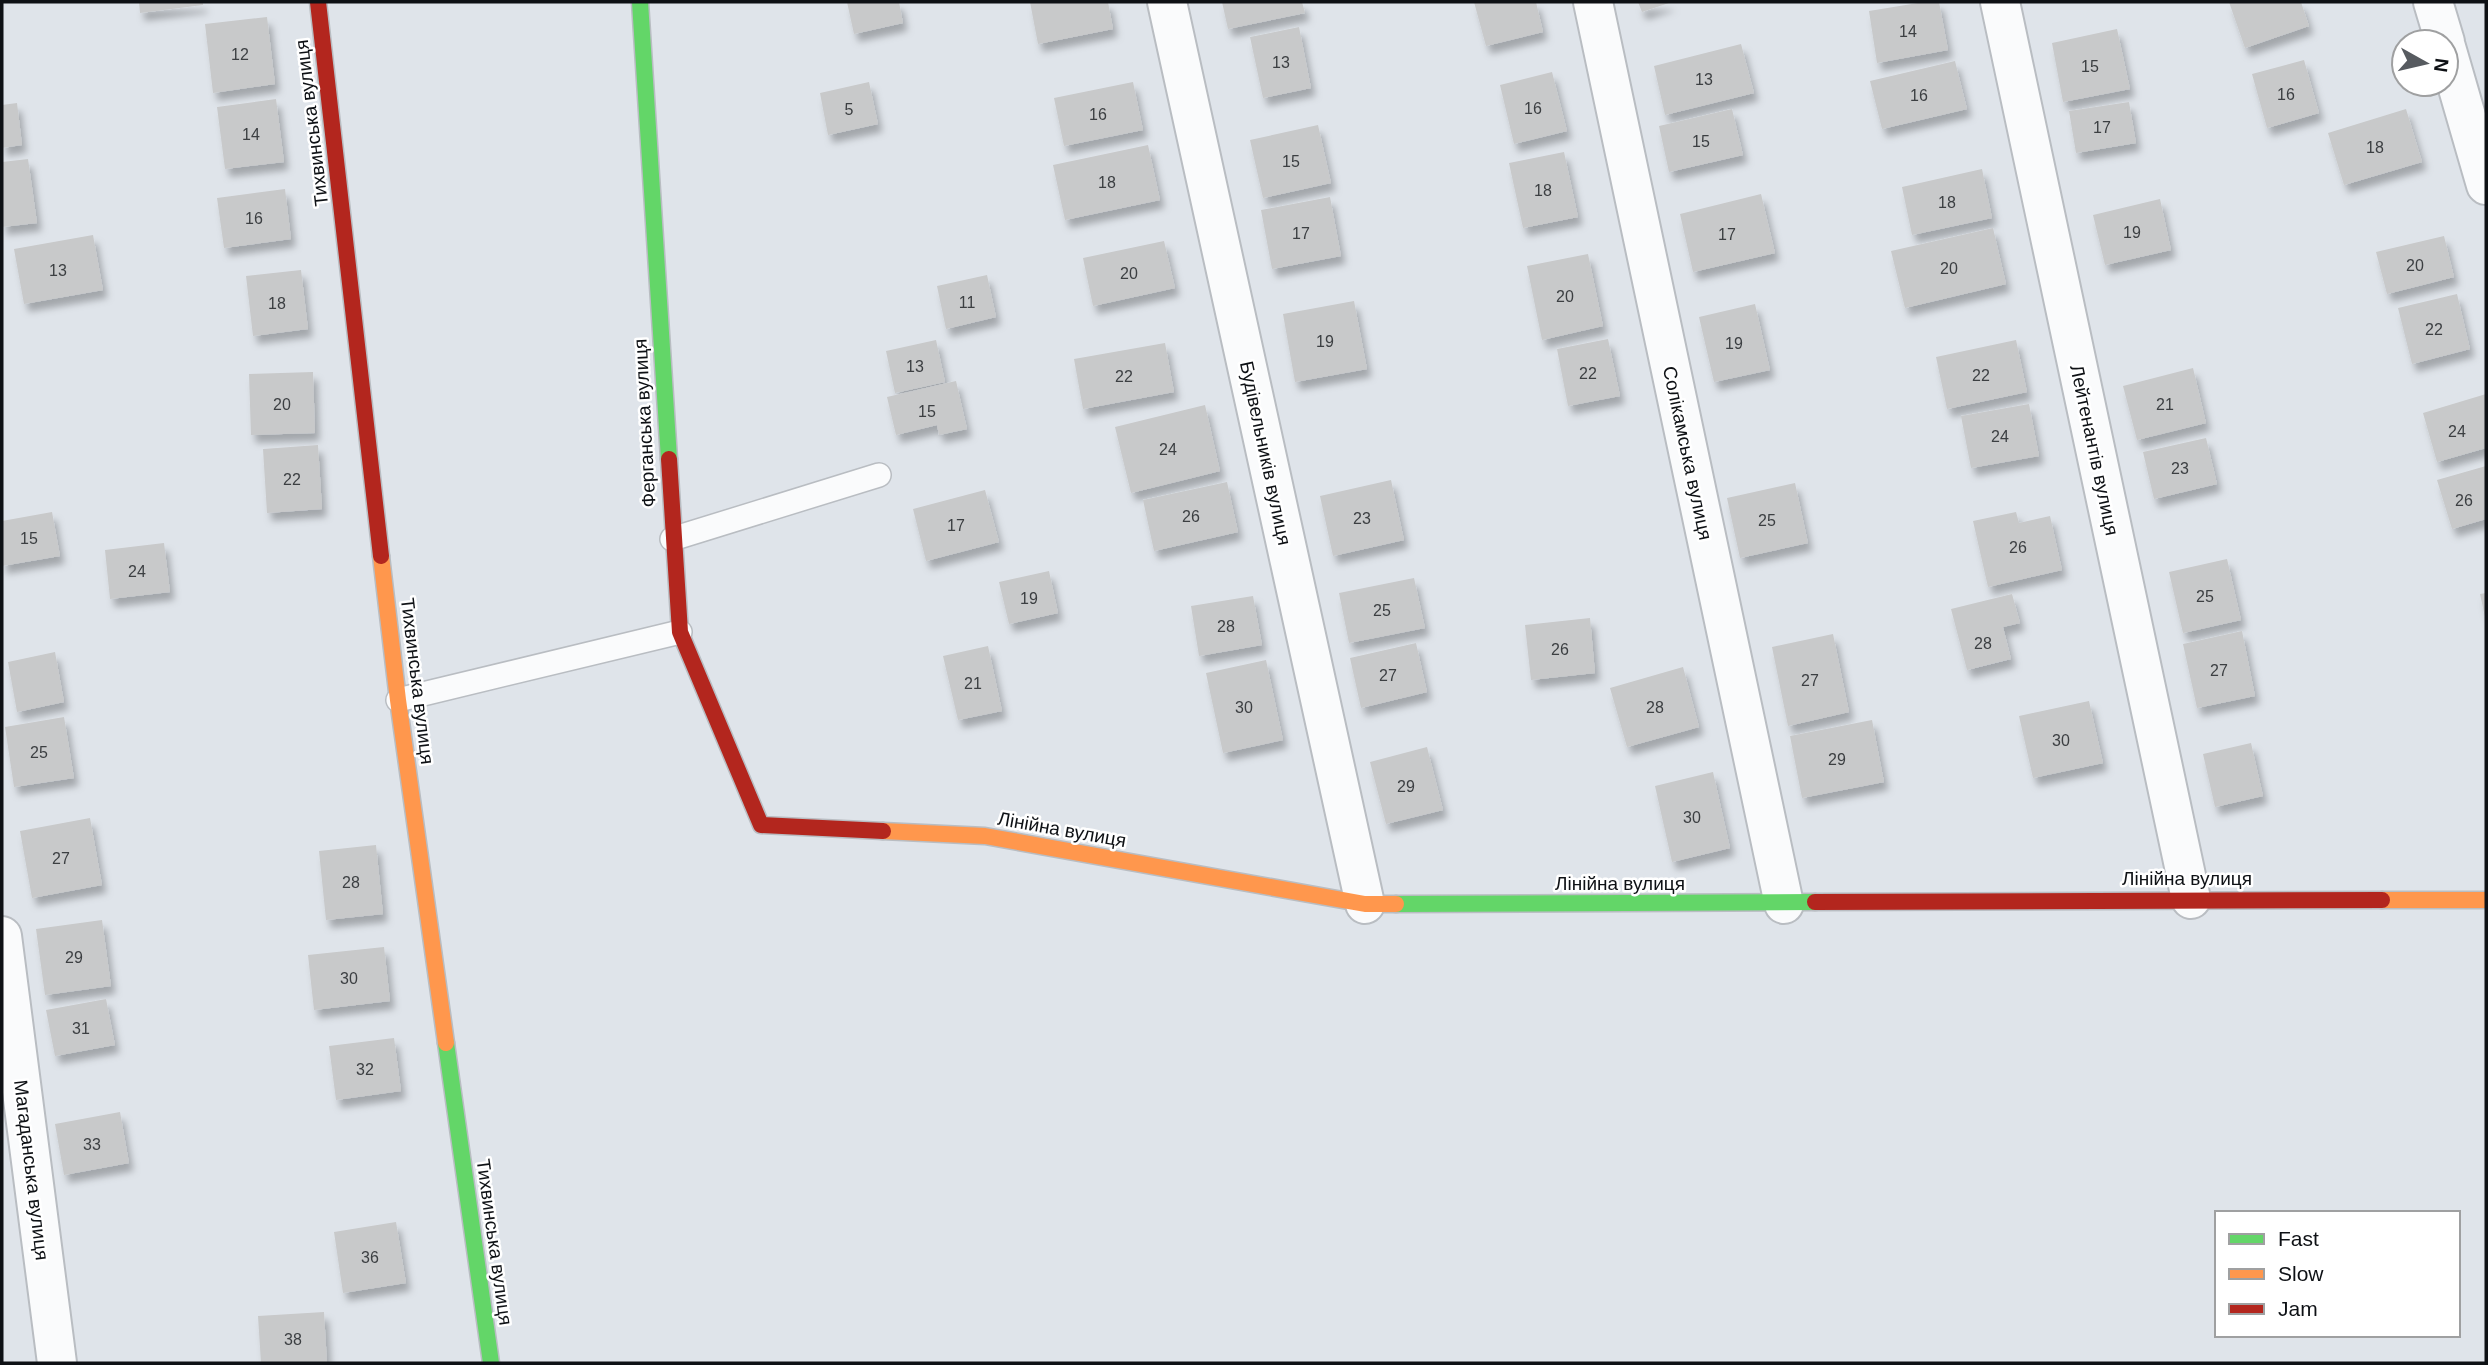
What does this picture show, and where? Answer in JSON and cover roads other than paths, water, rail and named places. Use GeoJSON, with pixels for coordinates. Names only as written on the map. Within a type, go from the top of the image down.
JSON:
{"type":"FeatureCollection","features":[{"type":"Feature","properties":{"kind":"street","name":"Тихвинська вулиця"},"geometry":{"type":"LineString","coordinates":[[318,2],[398,700],[491,1363]]}},
{"type":"Feature","properties":{"kind":"street","name":"Ферганська вулиця"},"geometry":{"type":"LineString","coordinates":[[640,2],[680,632],[761,825]]}},
{"type":"Feature","properties":{"kind":"street","name":"Будівельників вулиця"},"geometry":{"type":"LineString","coordinates":[[1167,2],[1365,904]]}},
{"type":"Feature","properties":{"kind":"street","name":"Солікамська вулиця"},"geometry":{"type":"LineString","coordinates":[[1593,2],[1784,904]]}},
{"type":"Feature","properties":{"kind":"street","name":"Лейтенантів вулиця"},"geometry":{"type":"LineString","coordinates":[[2000,2],[2191,899]]}},
{"type":"Feature","properties":{"kind":"street"},"geometry":{"type":"LineString","coordinates":[[2433,2],[2440,28]]}},
{"type":"Feature","properties":{"kind":"street"},"geometry":{"type":"LineString","coordinates":[[2460,95],[2486,184]]}},
{"type":"Feature","properties":{"kind":"street","name":"Лінійна вулиця"},"geometry":{"type":"LineString","coordinates":[[761,825],[985,836],[1365,904],[2486,900]]}},
{"type":"Feature","properties":{"kind":"street","name":"Магаданська вулиця"},"geometry":{"type":"LineString","coordinates":[[2,936],[57,1363]]}},
{"type":"Feature","properties":{"kind":"lane"},"geometry":{"type":"LineString","coordinates":[[672,538],[879,475]]}},
{"type":"Feature","properties":{"kind":"lane"},"geometry":{"type":"LineString","coordinates":[[398,700],[680,632]]}}]}
